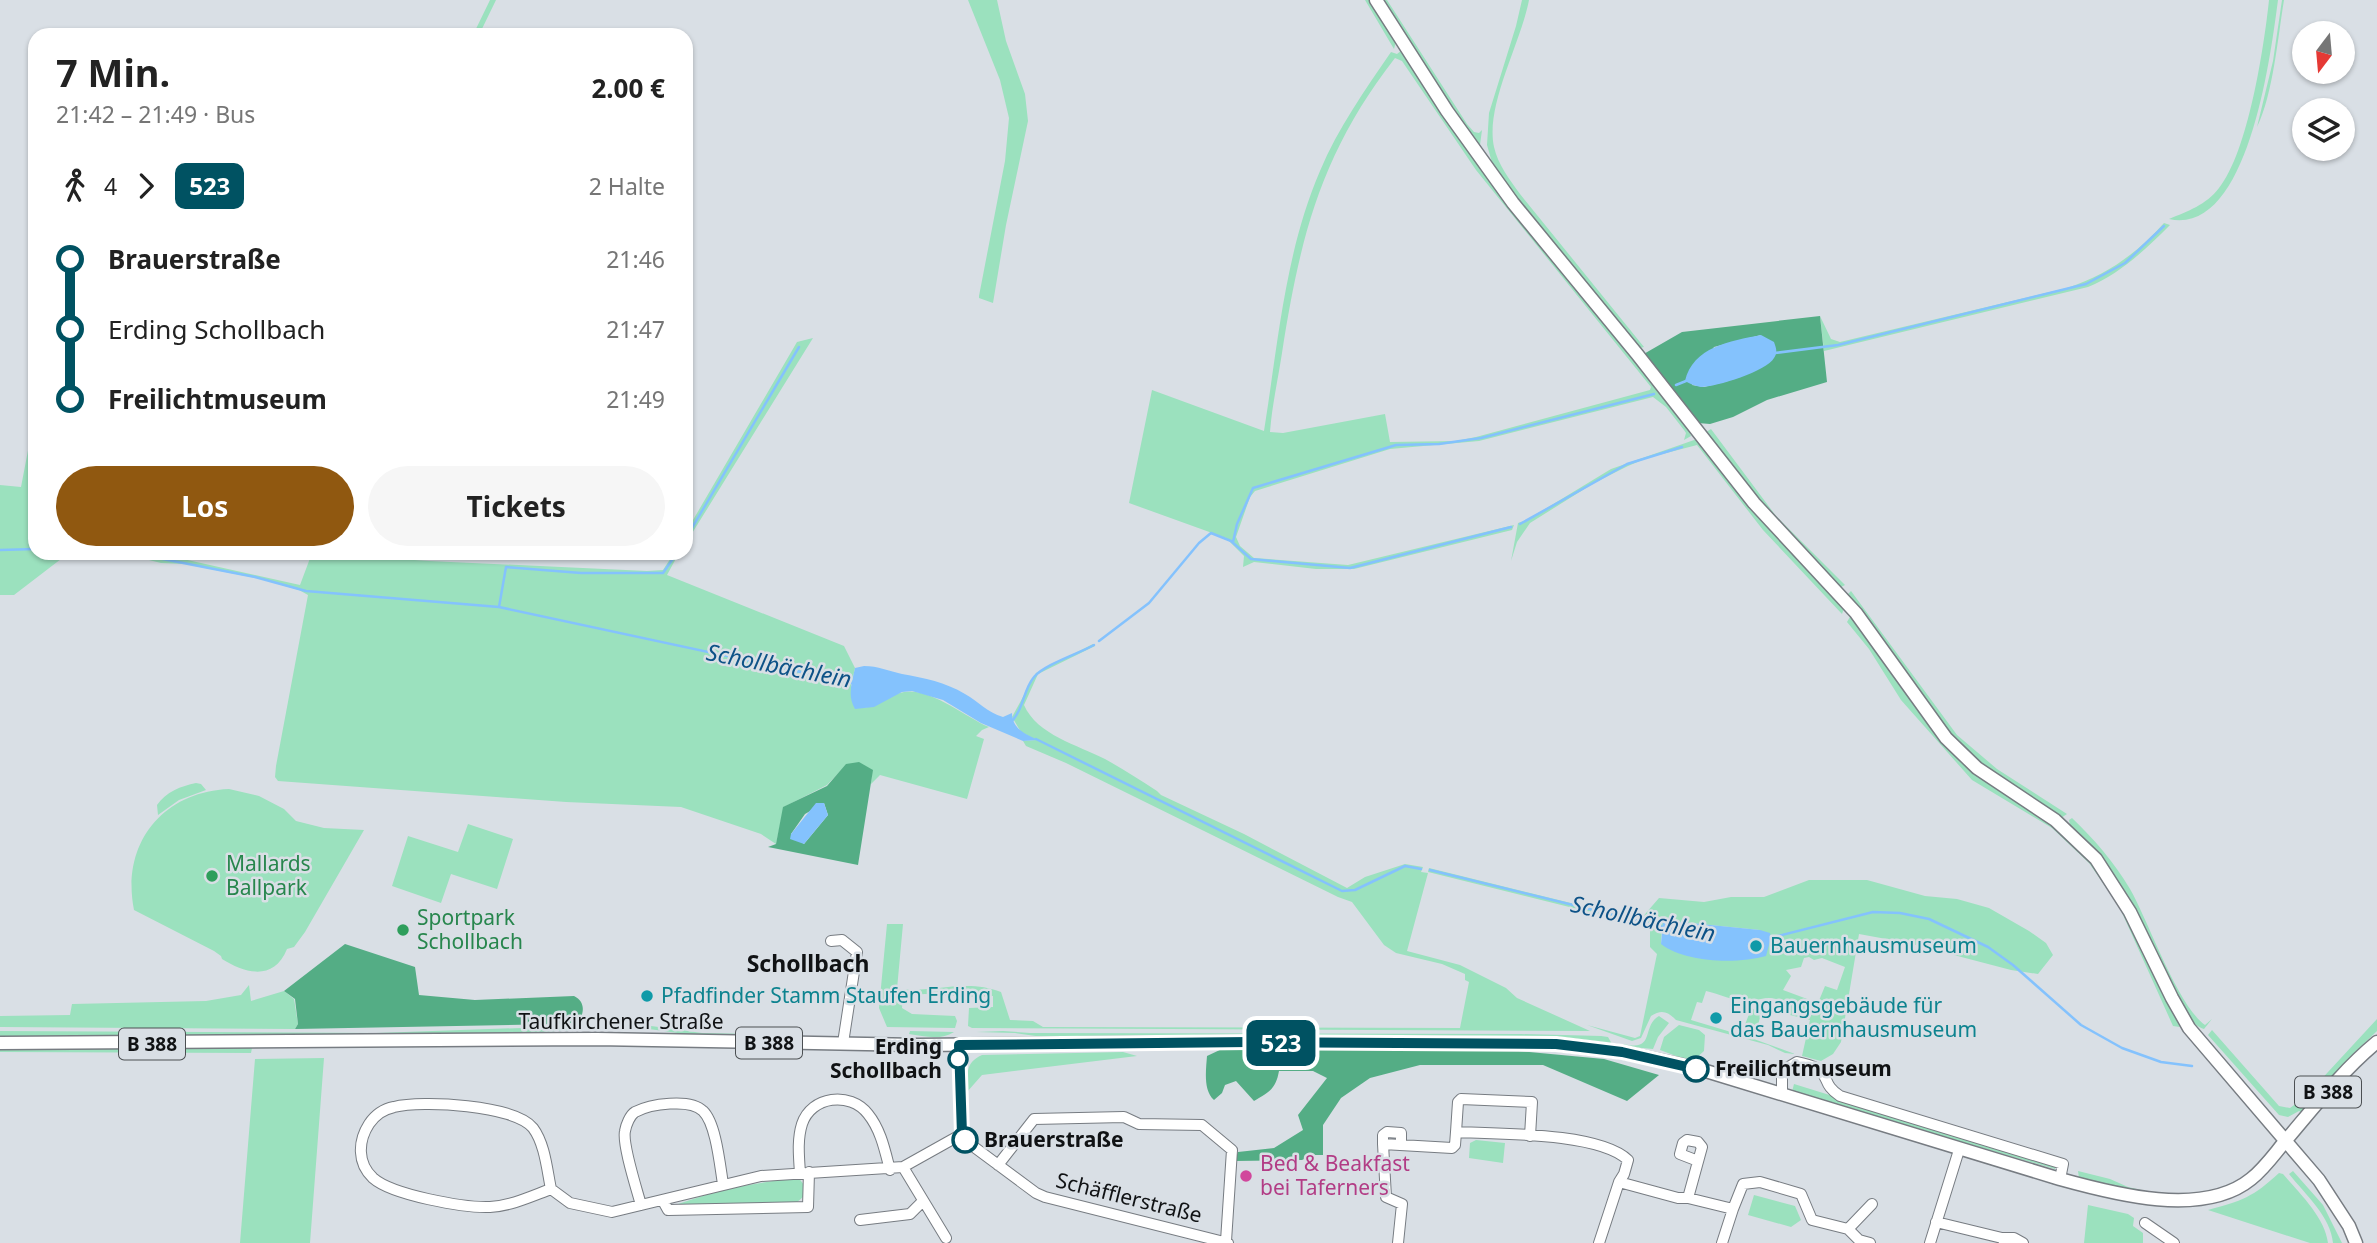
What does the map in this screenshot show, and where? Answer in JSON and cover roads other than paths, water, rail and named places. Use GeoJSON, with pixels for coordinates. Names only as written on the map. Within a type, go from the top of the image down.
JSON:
{"type":"FeatureCollection","features":[{"type":"Feature","properties":{"kind":"main road"},"geometry":{"type":"LineString","coordinates":[[1376,0],[1447,111],[1513,203],[1637,354],[1754,503],[1869,629],[1946,738],[1977,768],[2055,820],[2096,859],[2130,912],[2189,1028],[2335,1202],[2356,1243]]}},
{"type":"Feature","properties":{"kind":"main road","name":"Taufkirchener Straße"},"geometry":{"type":"LineString","coordinates":[[0,1043],[597,1040],[959,1045],[1236,1042],[1556,1044],[1622,1052],[1701,1070],[1959,1150],[2060,1179],[2136,1197],[2166,1200],[2199,1198],[2236,1188],[2250,1180],[2285,1141]]}},
{"type":"Feature","properties":{"kind":"main road","name":"B 388"},"geometry":{"type":"LineString","coordinates":[[2285,1141],[2377,1042]]}},
{"type":"Feature","properties":{"kind":"street"},"geometry":{"type":"LineString","coordinates":[[831,941],[842,940],[857,952],[843,1043]]}},
{"type":"Feature","properties":{"kind":"street"},"geometry":{"type":"LineString","coordinates":[[551,1189],[491,1207],[420,1198],[373,1178],[362,1162],[361,1145],[371,1121],[392,1107],[449,1104],[508,1114],[527,1122],[536,1133],[551,1189],[570,1203],[612,1212],[761,1176],[890,1170],[903,1167],[962,1134],[959,1045]]}},
{"type":"Feature","properties":{"kind":"street"},"geometry":{"type":"LineString","coordinates":[[1782,1094],[1782,1071],[1797,1062],[1817,1068],[1823,1072],[1830,1090],[1840,1096],[2063,1164],[2060,1179]]}},
{"type":"Feature","properties":{"kind":"street"},"geometry":{"type":"LineString","coordinates":[[663,1201],[668,1210],[808,1208],[799,1138],[803,1121],[814,1107],[835,1098],[854,1104],[870,1116],[882,1140],[890,1170]]}},
{"type":"Feature","properties":{"kind":"street"},"geometry":{"type":"LineString","coordinates":[[1398,1243],[1402,1204],[1386,1197],[1383,1144],[1452,1148],[1455,1145],[1458,1102],[1461,1099],[1532,1102],[1530,1136]]}},
{"type":"Feature","properties":{"kind":"street"},"geometry":{"type":"LineString","coordinates":[[641,1205],[624,1135],[636,1112],[678,1102],[704,1111],[710,1123],[723,1184]]}},
{"type":"Feature","properties":{"kind":"street"},"geometry":{"type":"LineString","coordinates":[[998,1165],[1034,1119],[1124,1117],[1139,1124],[1202,1125],[1232,1150],[1227,1242]]}},
{"type":"Feature","properties":{"kind":"street"},"geometry":{"type":"LineString","coordinates":[[1456,1132],[1571,1139],[1620,1153],[1628,1160],[1599,1243]]}},
{"type":"Feature","properties":{"kind":"street","name":"Schäfflerstraße"},"geometry":{"type":"LineString","coordinates":[[962,1134],[970,1144],[1045,1197],[1227,1242]]}},
{"type":"Feature","properties":{"kind":"street"},"geometry":{"type":"LineString","coordinates":[[1930,1243],[1959,1150]]}},
{"type":"Feature","properties":{"kind":"street"},"geometry":{"type":"LineString","coordinates":[[1688,1198],[1699,1161]]}},
{"type":"Feature","properties":{"kind":"street"},"geometry":{"type":"LineString","coordinates":[[903,1167],[922,1202],[946,1237]]}},
{"type":"Feature","properties":{"kind":"street"},"geometry":{"type":"LineString","coordinates":[[1619,1182],[1733,1209]]}},
{"type":"Feature","properties":{"kind":"street"},"geometry":{"type":"LineString","coordinates":[[1722,1243],[1743,1184],[1760,1182],[1801,1194],[1812,1220],[1848,1229],[1859,1240],[1870,1243]]}},
{"type":"Feature","properties":{"kind":"street"},"geometry":{"type":"LineString","coordinates":[[860,1220],[910,1214],[922,1202]]}},
{"type":"Feature","properties":{"kind":"street"},"geometry":{"type":"LineString","coordinates":[[1848,1229],[1872,1204]]}},
{"type":"Feature","properties":{"kind":"street"},"geometry":{"type":"LineString","coordinates":[[1936,1222],[2004,1241],[2020,1240],[2023,1243]]}},
{"type":"Feature","properties":{"kind":"street"},"geometry":{"type":"LineString","coordinates":[[2145,1223],[2175,1243]]}},
{"type":"Feature","properties":{"kind":"water"},"geometry":{"type":"Polygon","coordinates":[[[1761,335],[1774,342],[1776,350],[1774,358],[1762,368],[1708,386],[1699,387],[1685,381],[1689,370],[1704,353],[1725,343],[1761,335]]]}},
{"type":"Feature","properties":{"kind":"water"},"geometry":{"type":"Polygon","coordinates":[[[864,666],[950,686],[997,715],[1003,717],[1012,713],[1017,727],[1038,740],[1023,741],[981,723],[943,700],[912,691],[902,692],[874,707],[855,709],[851,694],[855,668],[864,666]]]}},
{"type":"Feature","properties":{"kind":"water"},"geometry":{"type":"Polygon","coordinates":[[[816,803],[824,803],[828,815],[804,844],[790,839],[791,834],[816,803]]]}},
{"type":"Feature","properties":{"kind":"water"},"geometry":{"type":"Polygon","coordinates":[[[1663,922],[1760,930],[1770,933],[1771,938],[1766,956],[1727,961],[1698,958],[1684,955],[1661,944],[1663,922]]]}},
{"type":"Feature","properties":{"kind":"waterway"},"geometry":{"type":"LineString","coordinates":[[1775,353],[1838,345],[2086,284],[2125,263],[2164,226]]}},
{"type":"Feature","properties":{"kind":"waterway"},"geometry":{"type":"LineString","coordinates":[[693,526],[799,347]]}},
{"type":"Feature","properties":{"kind":"waterway"},"geometry":{"type":"LineString","coordinates":[[1676,385],[1686,381]]}},
{"type":"Feature","properties":{"kind":"waterway"},"geometry":{"type":"LineString","coordinates":[[1233,542],[1237,524],[1253,488],[1396,445],[1439,444],[1481,438],[1654,394]]}},
{"type":"Feature","properties":{"kind":"waterway"},"geometry":{"type":"LineString","coordinates":[[1520,524],[1627,464],[1682,447]]}},
{"type":"Feature","properties":{"kind":"waterway"},"geometry":{"type":"LineString","coordinates":[[1099,641],[1149,603],[1199,543],[1211,533],[1231,541],[1251,559],[1350,568],[1511,527]]}},
{"type":"Feature","properties":{"kind":"waterway","name":"Schollbächlein"},"geometry":{"type":"LineString","coordinates":[[0,550],[28,549]]}},
{"type":"Feature","properties":{"kind":"waterway","name":"Schollbächlein"},"geometry":{"type":"LineString","coordinates":[[168,560],[255,577],[306,591],[499,607],[852,683]]}},
{"type":"Feature","properties":{"kind":"waterway"},"geometry":{"type":"LineString","coordinates":[[499,607],[506,567],[581,573],[663,573],[672,560]]}},
{"type":"Feature","properties":{"kind":"waterway"},"geometry":{"type":"LineString","coordinates":[[1011,722],[1019,711],[1034,677],[1053,664],[1094,645]]}},
{"type":"Feature","properties":{"kind":"waterway","name":"Schollbächlein"},"geometry":{"type":"LineString","coordinates":[[1036,739],[1342,891],[1355,890],[1405,866],[1421,869]]}},
{"type":"Feature","properties":{"kind":"waterway","name":"Schollbächlein"},"geometry":{"type":"LineString","coordinates":[[1430,870],[1663,927]]}},
{"type":"Feature","properties":{"kind":"waterway","name":"Schollbächlein"},"geometry":{"type":"LineString","coordinates":[[1770,938],[1873,912],[1900,913],[1929,919],[1988,947],[2013,965],[2081,1025],[2122,1048],[2161,1062],[2192,1066]]}},
{"type":"Feature","properties":{"kind":"place","name":"Mallards Ballpark"},"geometry":{"type":"Point","coordinates":[212,876]}},
{"type":"Feature","properties":{"kind":"place","name":"Sportpark Schollbach"},"geometry":{"type":"Point","coordinates":[403,930]}},
{"type":"Feature","properties":{"kind":"place","name":"Bauernhausmuseum"},"geometry":{"type":"Point","coordinates":[1756,946]}},
{"type":"Feature","properties":{"kind":"place","name":"Pfadfinder Stamm Staufen Erding"},"geometry":{"type":"Point","coordinates":[647,996]}},
{"type":"Feature","properties":{"kind":"place","name":"Eingangsgebäude für das Bauernhausmuseum"},"geometry":{"type":"Point","coordinates":[1716,1018]}},
{"type":"Feature","properties":{"kind":"place","name":"Erding Schollbach"},"geometry":{"type":"Point","coordinates":[958,1059]}},
{"type":"Feature","properties":{"kind":"place","name":"Freilichtmuseum"},"geometry":{"type":"Point","coordinates":[1696,1069]}},
{"type":"Feature","properties":{"kind":"place","name":"Brauerstraße"},"geometry":{"type":"Point","coordinates":[965,1140]}},
{"type":"Feature","properties":{"kind":"place","name":"Bed & Beakfast bei Taferners"},"geometry":{"type":"Point","coordinates":[1246,1176]}},
{"type":"Feature","properties":{"kind":"district","name":"Schollbach"},"geometry":{"type":"Point","coordinates":[808,964]}}]}
